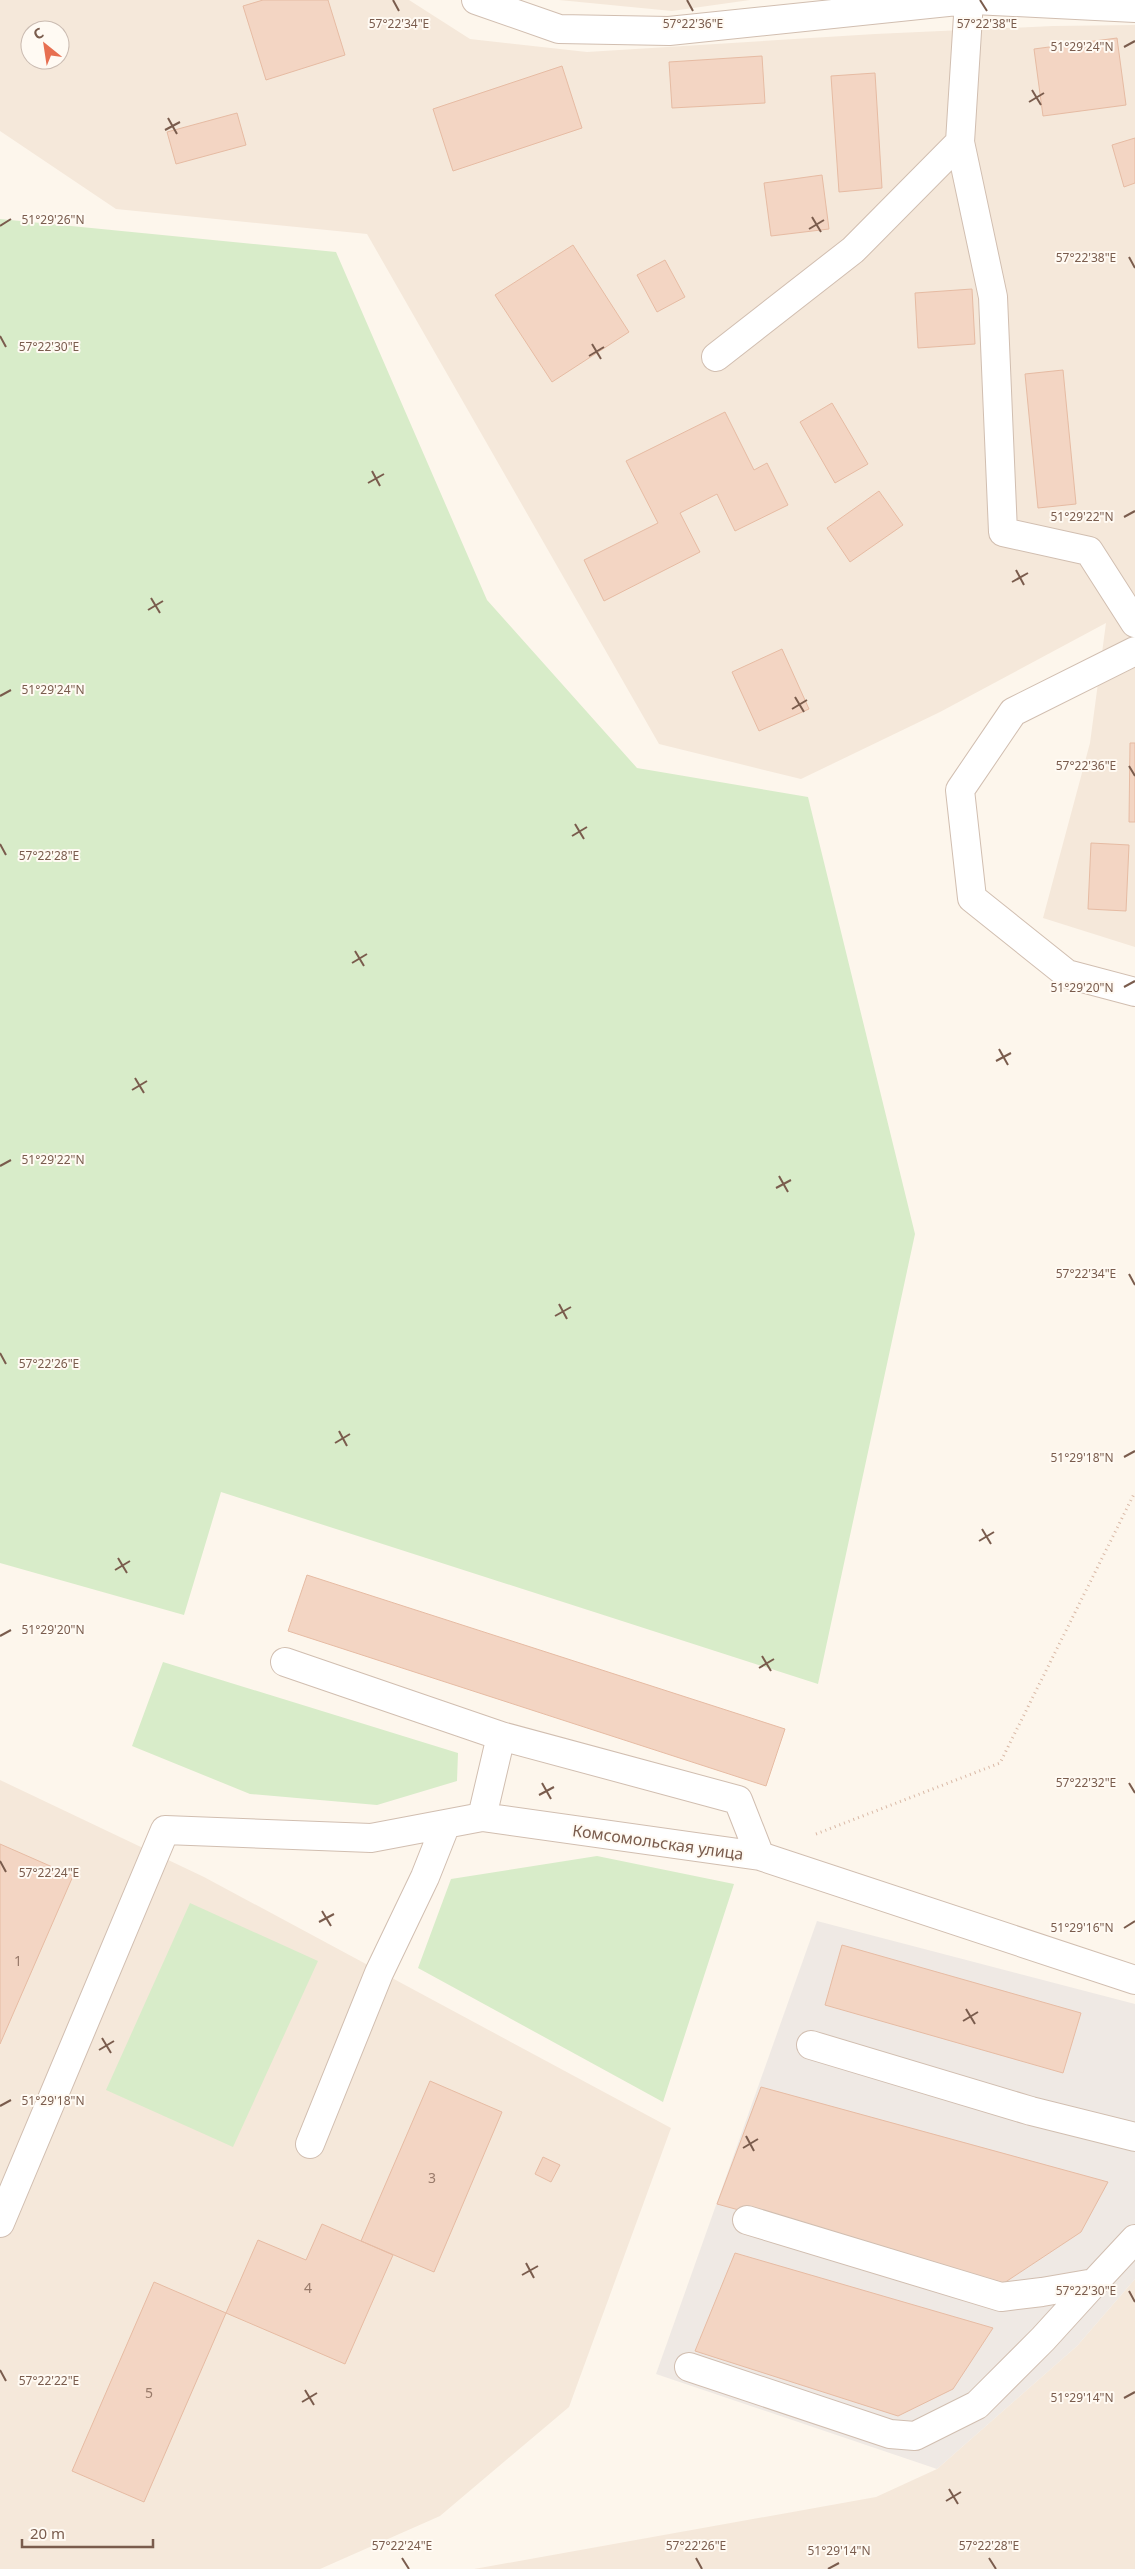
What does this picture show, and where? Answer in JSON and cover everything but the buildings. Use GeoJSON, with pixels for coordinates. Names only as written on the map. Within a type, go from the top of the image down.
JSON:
{"type":"FeatureCollection","features":[{"type":"Feature","properties":{"kind":"street"},"geometry":{"type":"LineString","coordinates":[[476,0],[559,28],[669,31],[968,0],[960,142],[993,298],[1003,532],[1089,550],[1135,624]]}},
{"type":"Feature","properties":{"kind":"street"},"geometry":{"type":"LineString","coordinates":[[974,0],[1135,8]]}},
{"type":"Feature","properties":{"kind":"street"},"geometry":{"type":"LineString","coordinates":[[716,357],[853,250],[960,142]]}},
{"type":"Feature","properties":{"kind":"street"},"geometry":{"type":"LineString","coordinates":[[1135,651],[1013,712],[960,790],[972,898],[1067,974],[1135,992]]}},
{"type":"Feature","properties":{"kind":"street"},"geometry":{"type":"LineString","coordinates":[[285,1662],[501,1736],[738,1800],[760,1856]]}},
{"type":"Feature","properties":{"kind":"street"},"geometry":{"type":"LineString","coordinates":[[482,1817],[501,1736]]}},
{"type":"Feature","properties":{"kind":"street","name":"Комсомольская улица"},"geometry":{"type":"LineString","coordinates":[[0,2223],[165,1830],[371,1838],[482,1817],[760,1856],[1135,1980]]}},
{"type":"Feature","properties":{"kind":"street"},"geometry":{"type":"LineString","coordinates":[[310,2144],[379,1974],[425,1878],[446,1824]]}},
{"type":"Feature","properties":{"kind":"street"},"geometry":{"type":"LineString","coordinates":[[811,2045],[1032,2110],[1135,2137]]}},
{"type":"Feature","properties":{"kind":"street"},"geometry":{"type":"LineString","coordinates":[[747,2220],[1001,2297],[1094,2283]]}},
{"type":"Feature","properties":{"kind":"street"},"geometry":{"type":"LineString","coordinates":[[689,2367],[890,2434],[915,2436],[977,2405],[1043,2339],[1135,2239]]}},
{"type":"Feature","properties":{"kind":"path"},"geometry":{"type":"LineString","coordinates":[[815,1834],[1000,1763],[1135,1492]]}},
{"type":"Feature","properties":{"kind":"shaded area"},"geometry":{"type":"Polygon","coordinates":[[[0,0],[409,0],[470,39],[587,52],[875,34],[1053,26],[1135,25],[1135,947],[1043,918],[1090,743],[1106,623],[940,712],[801,779],[659,744],[367,234],[116,209],[0,131],[0,0]]]}},
{"type":"Feature","properties":{"kind":"shaded area"},"geometry":{"type":"Polygon","coordinates":[[[559,0],[750,0],[672,11],[559,0]]]}},
{"type":"Feature","properties":{"kind":"shaded area"},"geometry":{"type":"Polygon","coordinates":[[[0,1780],[204,1877],[671,2128],[569,2407],[440,2516],[320,2569],[0,2569],[0,1780]]]}},
{"type":"Feature","properties":{"kind":"shaded area"},"geometry":{"type":"Polygon","coordinates":[[[817,1921],[1135,2004],[1135,2279],[1077,2346],[937,2469],[656,2374],[817,1921]]]}},
{"type":"Feature","properties":{"kind":"shaded area"},"geometry":{"type":"Polygon","coordinates":[[[1135,2279],[1135,2569],[474,2569],[876,2497],[937,2469],[1077,2346],[1135,2279]]]}},
{"type":"Feature","properties":{"kind":"green space"},"geometry":{"type":"Polygon","coordinates":[[[0,219],[336,252],[487,600],[637,768],[808,797],[915,1234],[818,1684],[221,1492],[184,1615],[0,1563],[0,219]]]}},
{"type":"Feature","properties":{"kind":"green space"},"geometry":{"type":"Polygon","coordinates":[[[163,1662],[458,1753],[457,1781],[377,1805],[250,1794],[132,1746],[163,1662]]]}},
{"type":"Feature","properties":{"kind":"green space"},"geometry":{"type":"Polygon","coordinates":[[[597,1856],[734,1884],[663,2102],[418,1968],[451,1879],[597,1856]]]}},
{"type":"Feature","properties":{"kind":"green space"},"geometry":{"type":"Polygon","coordinates":[[[190,1903],[318,1961],[233,2147],[106,2090],[190,1903]]]}}]}
